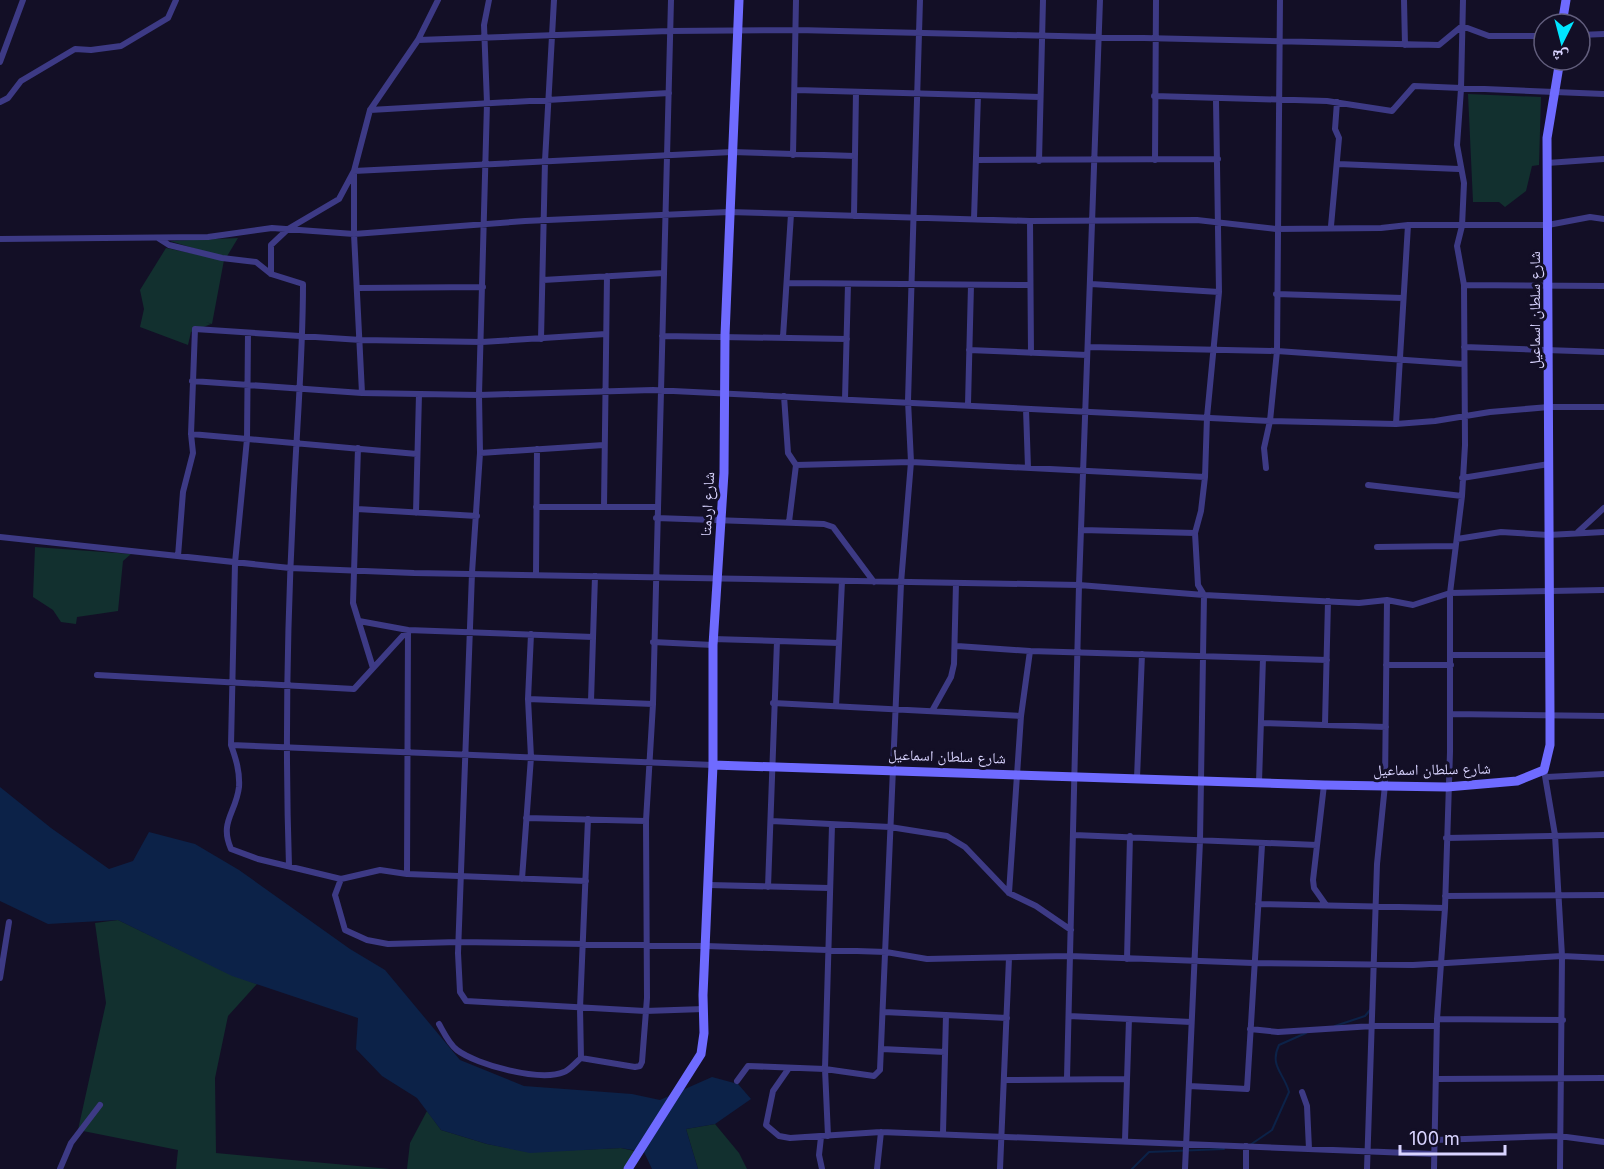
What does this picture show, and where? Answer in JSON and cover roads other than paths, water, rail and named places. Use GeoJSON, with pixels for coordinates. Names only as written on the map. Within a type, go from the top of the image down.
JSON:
{"type":"FeatureCollection","features":[{"type":"Feature","properties":{"kind":"street"},"geometry":{"type":"LineString","coordinates":[[0,62],[23,0]]}},
{"type":"Feature","properties":{"kind":"street"},"geometry":{"type":"LineString","coordinates":[[0,102],[8,98],[21,81],[75,49],[91,50],[121,46],[168,18],[176,0]]}},
{"type":"Feature","properties":{"kind":"street"},"geometry":{"type":"LineString","coordinates":[[271,274],[272,244],[288,229],[339,198],[354,171],[370,110],[418,40],[438,0]]}},
{"type":"Feature","properties":{"kind":"street"},"geometry":{"type":"LineString","coordinates":[[489,0],[484,12],[488,103],[479,395],[480,453],[472,573],[458,942],[460,992],[466,1001],[645,1011],[704,1009]]}},
{"type":"Feature","properties":{"kind":"street"},"geometry":{"type":"LineString","coordinates":[[541,339],[545,160],[554,0]]}},
{"type":"Feature","properties":{"kind":"street"},"geometry":{"type":"LineString","coordinates":[[581,1058],[640,1066],[645,1011],[646,821],[653,704],[654,578],[671,0]]}},
{"type":"Feature","properties":{"kind":"street","name":"شارع اردمتا"},"geometry":{"type":"LineString","coordinates":[[630,1167],[692,1072],[700,1054],[704,1033],[713,765],[713,642],[721,520],[729,212],[739,0]]}},
{"type":"Feature","properties":{"kind":"street"},"geometry":{"type":"LineString","coordinates":[[794,155],[796,0]]}},
{"type":"Feature","properties":{"kind":"street"},"geometry":{"type":"LineString","coordinates":[[737,1081],[748,1066],[825,1069],[874,1076],[880,1070],[901,583],[911,462],[908,401],[920,0]]}},
{"type":"Feature","properties":{"kind":"street"},"geometry":{"type":"LineString","coordinates":[[1039,161],[1042,0]]}},
{"type":"Feature","properties":{"kind":"street"},"geometry":{"type":"LineString","coordinates":[[1067,1078],[1079,585],[1085,471],[1100,0]]}},
{"type":"Feature","properties":{"kind":"street"},"geometry":{"type":"LineString","coordinates":[[1155,160],[1156,0]]}},
{"type":"Feature","properties":{"kind":"street"},"geometry":{"type":"LineString","coordinates":[[1266,468],[1264,448],[1270,421],[1276,351],[1280,0]]}},
{"type":"Feature","properties":{"kind":"street"},"geometry":{"type":"LineString","coordinates":[[1404,0],[1405,45]]}},
{"type":"Feature","properties":{"kind":"street"},"geometry":{"type":"LineString","coordinates":[[1434,1169],[1437,1019],[1445,908],[1451,665],[1450,593],[1462,496],[1465,417],[1464,285],[1457,246],[1462,226],[1464,183],[1459,169],[1457,145],[1463,0]]}},
{"type":"Feature","properties":{"kind":"street"},"geometry":{"type":"LineString","coordinates":[[418,40],[669,31],[797,30],[1438,45],[1462,26]]}},
{"type":"Feature","properties":{"kind":"street"},"geometry":{"type":"LineString","coordinates":[[1462,26],[1489,36],[1532,36]]}},
{"type":"Feature","properties":{"kind":"street","name":"شارع سلطان اسماعيل"},"geometry":{"type":"LineString","coordinates":[[713,765],[1447,787],[1518,781],[1545,774],[1549,752],[1550,716],[1548,535],[1550,350],[1547,163],[1549,115],[1556,92],[1558,72]]}},
{"type":"Feature","properties":{"kind":"street"},"geometry":{"type":"LineString","coordinates":[[1154,96],[1216,100],[1280,99],[1337,102],[1392,111],[1414,86],[1604,94]]}},
{"type":"Feature","properties":{"kind":"street"},"geometry":{"type":"LineString","coordinates":[[795,90],[1040,97]]}},
{"type":"Feature","properties":{"kind":"street"},"geometry":{"type":"LineString","coordinates":[[854,216],[856,92]]}},
{"type":"Feature","properties":{"kind":"street"},"geometry":{"type":"LineString","coordinates":[[370,110],[669,93]]}},
{"type":"Feature","properties":{"kind":"street"},"geometry":{"type":"LineString","coordinates":[[974,219],[978,95]]}},
{"type":"Feature","properties":{"kind":"street"},"geometry":{"type":"LineString","coordinates":[[1185,1169],[1202,780],[1204,595],[1198,585],[1195,533],[1201,511],[1205,477],[1207,417],[1219,292],[1216,100]]}},
{"type":"Feature","properties":{"kind":"street"},"geometry":{"type":"LineString","coordinates":[[1331,226],[1338,164],[1337,102]]}},
{"type":"Feature","properties":{"kind":"street"},"geometry":{"type":"LineString","coordinates":[[354,171],[732,152],[855,156]]}},
{"type":"Feature","properties":{"kind":"street"},"geometry":{"type":"LineString","coordinates":[[976,160],[1218,159]]}},
{"type":"Feature","properties":{"kind":"street"},"geometry":{"type":"LineString","coordinates":[[1547,163],[1604,159]]}},
{"type":"Feature","properties":{"kind":"street"},"geometry":{"type":"LineString","coordinates":[[1338,164],[1459,169]]}},
{"type":"Feature","properties":{"kind":"street"},"geometry":{"type":"LineString","coordinates":[[354,171],[354,234],[362,393]]}},
{"type":"Feature","properties":{"kind":"street"},"geometry":{"type":"LineString","coordinates":[[0,239],[208,237],[272,228],[354,234],[544,220],[729,212],[1030,221],[1197,220],[1276,229],[1331,226],[1370,228],[1408,225],[1548,225],[1590,217],[1604,219]]}},
{"type":"Feature","properties":{"kind":"street"},"geometry":{"type":"LineString","coordinates":[[783,337],[791,214]]}},
{"type":"Feature","properties":{"kind":"street"},"geometry":{"type":"LineString","coordinates":[[1030,221],[1031,352]]}},
{"type":"Feature","properties":{"kind":"street"},"geometry":{"type":"LineString","coordinates":[[1396,424],[1398,358],[1408,225]]}},
{"type":"Feature","properties":{"kind":"street"},"geometry":{"type":"LineString","coordinates":[[155,237],[169,245],[222,258],[255,262],[271,274],[303,284],[301,390],[290,567],[285,749],[289,866]]}},
{"type":"Feature","properties":{"kind":"street"},"geometry":{"type":"LineString","coordinates":[[543,280],[664,273]]}},
{"type":"Feature","properties":{"kind":"street"},"geometry":{"type":"LineString","coordinates":[[604,507],[607,276]]}},
{"type":"Feature","properties":{"kind":"street"},"geometry":{"type":"LineString","coordinates":[[787,283],[1030,285]]}},
{"type":"Feature","properties":{"kind":"street"},"geometry":{"type":"LineString","coordinates":[[845,399],[848,284]]}},
{"type":"Feature","properties":{"kind":"street"},"geometry":{"type":"LineString","coordinates":[[1091,284],[1219,292]]}},
{"type":"Feature","properties":{"kind":"street"},"geometry":{"type":"LineString","coordinates":[[968,404],[971,285]]}},
{"type":"Feature","properties":{"kind":"street"},"geometry":{"type":"LineString","coordinates":[[1464,285],[1604,286]]}},
{"type":"Feature","properties":{"kind":"street"},"geometry":{"type":"LineString","coordinates":[[358,288],[483,287]]}},
{"type":"Feature","properties":{"kind":"street"},"geometry":{"type":"LineString","coordinates":[[1276,294],[1403,298]]}},
{"type":"Feature","properties":{"kind":"street"},"geometry":{"type":"LineString","coordinates":[[178,556],[183,492],[194,453],[191,434],[195,329],[361,340],[482,342],[606,334]]}},
{"type":"Feature","properties":{"kind":"street"},"geometry":{"type":"LineString","coordinates":[[248,333],[247,440],[235,563],[232,684],[231,746],[238,764],[239,786],[225,835],[231,849],[341,879],[380,870],[461,877],[586,881]]}},
{"type":"Feature","properties":{"kind":"street"},"geometry":{"type":"LineString","coordinates":[[662,336],[725,335],[847,339]]}},
{"type":"Feature","properties":{"kind":"street"},"geometry":{"type":"LineString","coordinates":[[1088,347],[1276,351],[1463,364]]}},
{"type":"Feature","properties":{"kind":"street"},"geometry":{"type":"LineString","coordinates":[[1464,347],[1604,352]]}},
{"type":"Feature","properties":{"kind":"street"},"geometry":{"type":"LineString","coordinates":[[969,350],[1088,355]]}},
{"type":"Feature","properties":{"kind":"street"},"geometry":{"type":"LineString","coordinates":[[192,381],[362,393],[479,395],[660,391],[908,401],[1270,421],[1396,424],[1549,407],[1604,407]]}},
{"type":"Feature","properties":{"kind":"street"},"geometry":{"type":"LineString","coordinates":[[416,513],[419,394]]}},
{"type":"Feature","properties":{"kind":"street"},"geometry":{"type":"LineString","coordinates":[[784,396],[788,453],[796,465],[789,522]]}},
{"type":"Feature","properties":{"kind":"street"},"geometry":{"type":"LineString","coordinates":[[1026,409],[1028,468]]}},
{"type":"Feature","properties":{"kind":"street"},"geometry":{"type":"LineString","coordinates":[[191,434],[417,454]]}},
{"type":"Feature","properties":{"kind":"street"},"geometry":{"type":"LineString","coordinates":[[480,453],[604,445]]}},
{"type":"Feature","properties":{"kind":"street"},"geometry":{"type":"LineString","coordinates":[[358,448],[353,603],[373,668]]}},
{"type":"Feature","properties":{"kind":"street"},"geometry":{"type":"LineString","coordinates":[[536,575],[537,449]]}},
{"type":"Feature","properties":{"kind":"street"},"geometry":{"type":"LineString","coordinates":[[796,465],[911,462],[1205,477]]}},
{"type":"Feature","properties":{"kind":"street"},"geometry":{"type":"LineString","coordinates":[[1462,478],[1549,464]]}},
{"type":"Feature","properties":{"kind":"street"},"geometry":{"type":"LineString","coordinates":[[1368,485],[1462,496]]}},
{"type":"Feature","properties":{"kind":"street"},"geometry":{"type":"LineString","coordinates":[[536,507],[656,507]]}},
{"type":"Feature","properties":{"kind":"street"},"geometry":{"type":"LineString","coordinates":[[1577,532],[1604,508]]}},
{"type":"Feature","properties":{"kind":"street"},"geometry":{"type":"LineString","coordinates":[[357,509],[477,516]]}},
{"type":"Feature","properties":{"kind":"street"},"geometry":{"type":"LineString","coordinates":[[656,518],[789,522],[833,527],[874,582]]}},
{"type":"Feature","properties":{"kind":"street"},"geometry":{"type":"LineString","coordinates":[[1082,530],[1195,533]]}},
{"type":"Feature","properties":{"kind":"street"},"geometry":{"type":"LineString","coordinates":[[1377,547],[1456,543],[1501,532],[1548,535],[1604,532]]}},
{"type":"Feature","properties":{"kind":"street"},"geometry":{"type":"LineString","coordinates":[[0,537],[290,567],[654,578],[1079,585],[1204,595],[1359,603],[1387,600],[1413,605],[1450,593],[1604,590]]}},
{"type":"Feature","properties":{"kind":"street"},"geometry":{"type":"LineString","coordinates":[[591,701],[595,576]]}},
{"type":"Feature","properties":{"kind":"street"},"geometry":{"type":"LineString","coordinates":[[836,706],[842,582]]}},
{"type":"Feature","properties":{"kind":"street"},"geometry":{"type":"LineString","coordinates":[[932,711],[951,677],[957,646],[956,583]]}},
{"type":"Feature","properties":{"kind":"street"},"geometry":{"type":"LineString","coordinates":[[1367,1169],[1377,864],[1385,785],[1387,600]]}},
{"type":"Feature","properties":{"kind":"street"},"geometry":{"type":"LineString","coordinates":[[1325,724],[1328,601]]}},
{"type":"Feature","properties":{"kind":"street"},"geometry":{"type":"LineString","coordinates":[[359,621],[408,630],[593,637]]}},
{"type":"Feature","properties":{"kind":"street"},"geometry":{"type":"LineString","coordinates":[[97,675],[354,689],[408,630]]}},
{"type":"Feature","properties":{"kind":"street"},"geometry":{"type":"LineString","coordinates":[[408,630],[408,874]]}},
{"type":"Feature","properties":{"kind":"street"},"geometry":{"type":"LineString","coordinates":[[522,879],[531,757],[528,699],[531,634]]}},
{"type":"Feature","properties":{"kind":"street"},"geometry":{"type":"LineString","coordinates":[[768,888],[777,641]]}},
{"type":"Feature","properties":{"kind":"street"},"geometry":{"type":"LineString","coordinates":[[653,642],[839,643]]}},
{"type":"Feature","properties":{"kind":"street"},"geometry":{"type":"LineString","coordinates":[[957,646],[1030,651],[1327,660]]}},
{"type":"Feature","properties":{"kind":"street"},"geometry":{"type":"LineString","coordinates":[[1009,893],[1019,773],[1021,716],[1030,651]]}},
{"type":"Feature","properties":{"kind":"street"},"geometry":{"type":"LineString","coordinates":[[1137,777],[1142,654]]}},
{"type":"Feature","properties":{"kind":"street"},"geometry":{"type":"LineString","coordinates":[[1451,655],[1550,656]]}},
{"type":"Feature","properties":{"kind":"street"},"geometry":{"type":"LineString","coordinates":[[1259,782],[1263,658]]}},
{"type":"Feature","properties":{"kind":"street"},"geometry":{"type":"LineString","coordinates":[[1386,665],[1451,665]]}},
{"type":"Feature","properties":{"kind":"street"},"geometry":{"type":"LineString","coordinates":[[528,699],[653,704]]}},
{"type":"Feature","properties":{"kind":"street"},"geometry":{"type":"LineString","coordinates":[[773,703],[1021,716]]}},
{"type":"Feature","properties":{"kind":"street"},"geometry":{"type":"LineString","coordinates":[[1450,714],[1604,716]]}},
{"type":"Feature","properties":{"kind":"street"},"geometry":{"type":"LineString","coordinates":[[1261,723],[1386,727]]}},
{"type":"Feature","properties":{"kind":"street"},"geometry":{"type":"LineString","coordinates":[[231,746],[713,765]]}},
{"type":"Feature","properties":{"kind":"street"},"geometry":{"type":"LineString","coordinates":[[1560,1169],[1562,956],[1555,835],[1545,774],[1604,774]]}},
{"type":"Feature","properties":{"kind":"street"},"geometry":{"type":"LineString","coordinates":[[1324,785],[1314,888],[1326,905]]}},
{"type":"Feature","properties":{"kind":"street"},"geometry":{"type":"LineString","coordinates":[[526,818],[646,821]]}},
{"type":"Feature","properties":{"kind":"street"},"geometry":{"type":"LineString","coordinates":[[439,1024],[455,1049],[468,1057],[515,1071],[555,1075],[566,1072],[581,1058],[580,1008],[588,819]]}},
{"type":"Feature","properties":{"kind":"street"},"geometry":{"type":"LineString","coordinates":[[771,821],[890,827],[948,836],[965,847],[1009,893],[1036,906],[1071,930]]}},
{"type":"Feature","properties":{"kind":"street"},"geometry":{"type":"LineString","coordinates":[[822,1169],[819,1155],[824,1137],[831,950],[829,888],[832,825]]}},
{"type":"Feature","properties":{"kind":"street"},"geometry":{"type":"LineString","coordinates":[[1074,835],[1317,846]]}},
{"type":"Feature","properties":{"kind":"street"},"geometry":{"type":"LineString","coordinates":[[1446,838],[1604,835]]}},
{"type":"Feature","properties":{"kind":"street"},"geometry":{"type":"LineString","coordinates":[[1127,959],[1130,836]]}},
{"type":"Feature","properties":{"kind":"street"},"geometry":{"type":"LineString","coordinates":[[1189,1086],[1247,1089],[1262,844]]}},
{"type":"Feature","properties":{"kind":"street"},"geometry":{"type":"LineString","coordinates":[[341,879],[334,895],[345,930],[367,940],[388,944],[458,942],[706,946],[886,952],[927,959],[1069,956],[1253,963],[1375,964],[1442,963],[1562,956],[1604,958]]}},
{"type":"Feature","properties":{"kind":"street"},"geometry":{"type":"LineString","coordinates":[[709,885],[829,888]]}},
{"type":"Feature","properties":{"kind":"street"},"geometry":{"type":"LineString","coordinates":[[1445,896],[1604,895]]}},
{"type":"Feature","properties":{"kind":"street"},"geometry":{"type":"LineString","coordinates":[[1258,904],[1445,908]]}},
{"type":"Feature","properties":{"kind":"street"},"geometry":{"type":"LineString","coordinates":[[0,978],[9,922]]}},
{"type":"Feature","properties":{"kind":"street"},"geometry":{"type":"LineString","coordinates":[[1000,1169],[1006,1080],[1009,958]]}},
{"type":"Feature","properties":{"kind":"street"},"geometry":{"type":"LineString","coordinates":[[884,1012],[1007,1018]]}},
{"type":"Feature","properties":{"kind":"street"},"geometry":{"type":"LineString","coordinates":[[944,1133],[946,1015]]}},
{"type":"Feature","properties":{"kind":"street"},"geometry":{"type":"LineString","coordinates":[[1069,1016],[1191,1022]]}},
{"type":"Feature","properties":{"kind":"street"},"geometry":{"type":"LineString","coordinates":[[1125,1140],[1129,1019]]}},
{"type":"Feature","properties":{"kind":"street"},"geometry":{"type":"LineString","coordinates":[[1437,1019],[1563,1020]]}},
{"type":"Feature","properties":{"kind":"street"},"geometry":{"type":"LineString","coordinates":[[1250,1029],[1278,1032],[1373,1026],[1437,1026]]}},
{"type":"Feature","properties":{"kind":"street"},"geometry":{"type":"LineString","coordinates":[[882,1049],[945,1052]]}},
{"type":"Feature","properties":{"kind":"street"},"geometry":{"type":"LineString","coordinates":[[789,1068],[773,1090],[766,1125],[779,1136],[824,1137],[881,1132],[944,1133],[1434,1154]]}},
{"type":"Feature","properties":{"kind":"street"},"geometry":{"type":"LineString","coordinates":[[1437,1079],[1604,1078]]}},
{"type":"Feature","properties":{"kind":"street"},"geometry":{"type":"LineString","coordinates":[[1006,1080],[1127,1079]]}},
{"type":"Feature","properties":{"kind":"street"},"geometry":{"type":"LineString","coordinates":[[1302,1092],[1307,1106],[1309,1149]]}},
{"type":"Feature","properties":{"kind":"street"},"geometry":{"type":"LineString","coordinates":[[60,1169],[67,1150],[100,1105]]}},
{"type":"Feature","properties":{"kind":"street"},"geometry":{"type":"LineString","coordinates":[[877,1169],[881,1132]]}},
{"type":"Feature","properties":{"kind":"street"},"geometry":{"type":"LineString","coordinates":[[1434,1140],[1559,1136],[1604,1142]]}},
{"type":"Feature","properties":{"kind":"street"},"geometry":{"type":"LineString","coordinates":[[1246,1146],[1246,1169]]}},
{"type":"Feature","properties":{"kind":"water"},"geometry":{"type":"Polygon","coordinates":[[[0,787],[51,828],[109,869],[133,861],[149,832],[195,844],[239,870],[350,949],[385,970],[460,1060],[524,1086],[632,1094],[660,1100],[712,1077],[738,1084],[751,1099],[715,1124],[686,1129],[698,1169],[652,1169],[644,1152],[621,1148],[530,1153],[487,1144],[441,1130],[417,1098],[382,1076],[356,1049],[358,1018],[232,976],[118,920],[48,924],[0,901],[0,787]]]}},
{"type":"Feature","properties":{"kind":"waterway"},"geometry":{"type":"LineString","coordinates":[[1335,1026],[1365,1016],[1370,1010]]}},
{"type":"Feature","properties":{"kind":"waterway"},"geometry":{"type":"LineString","coordinates":[[1250,1145],[1272,1130],[1289,1092],[1276,1064],[1276,1052],[1279,1045],[1306,1033]]}},
{"type":"Feature","properties":{"kind":"waterway"},"geometry":{"type":"LineString","coordinates":[[1132,1169],[1149,1152],[1224,1149]]}}]}
